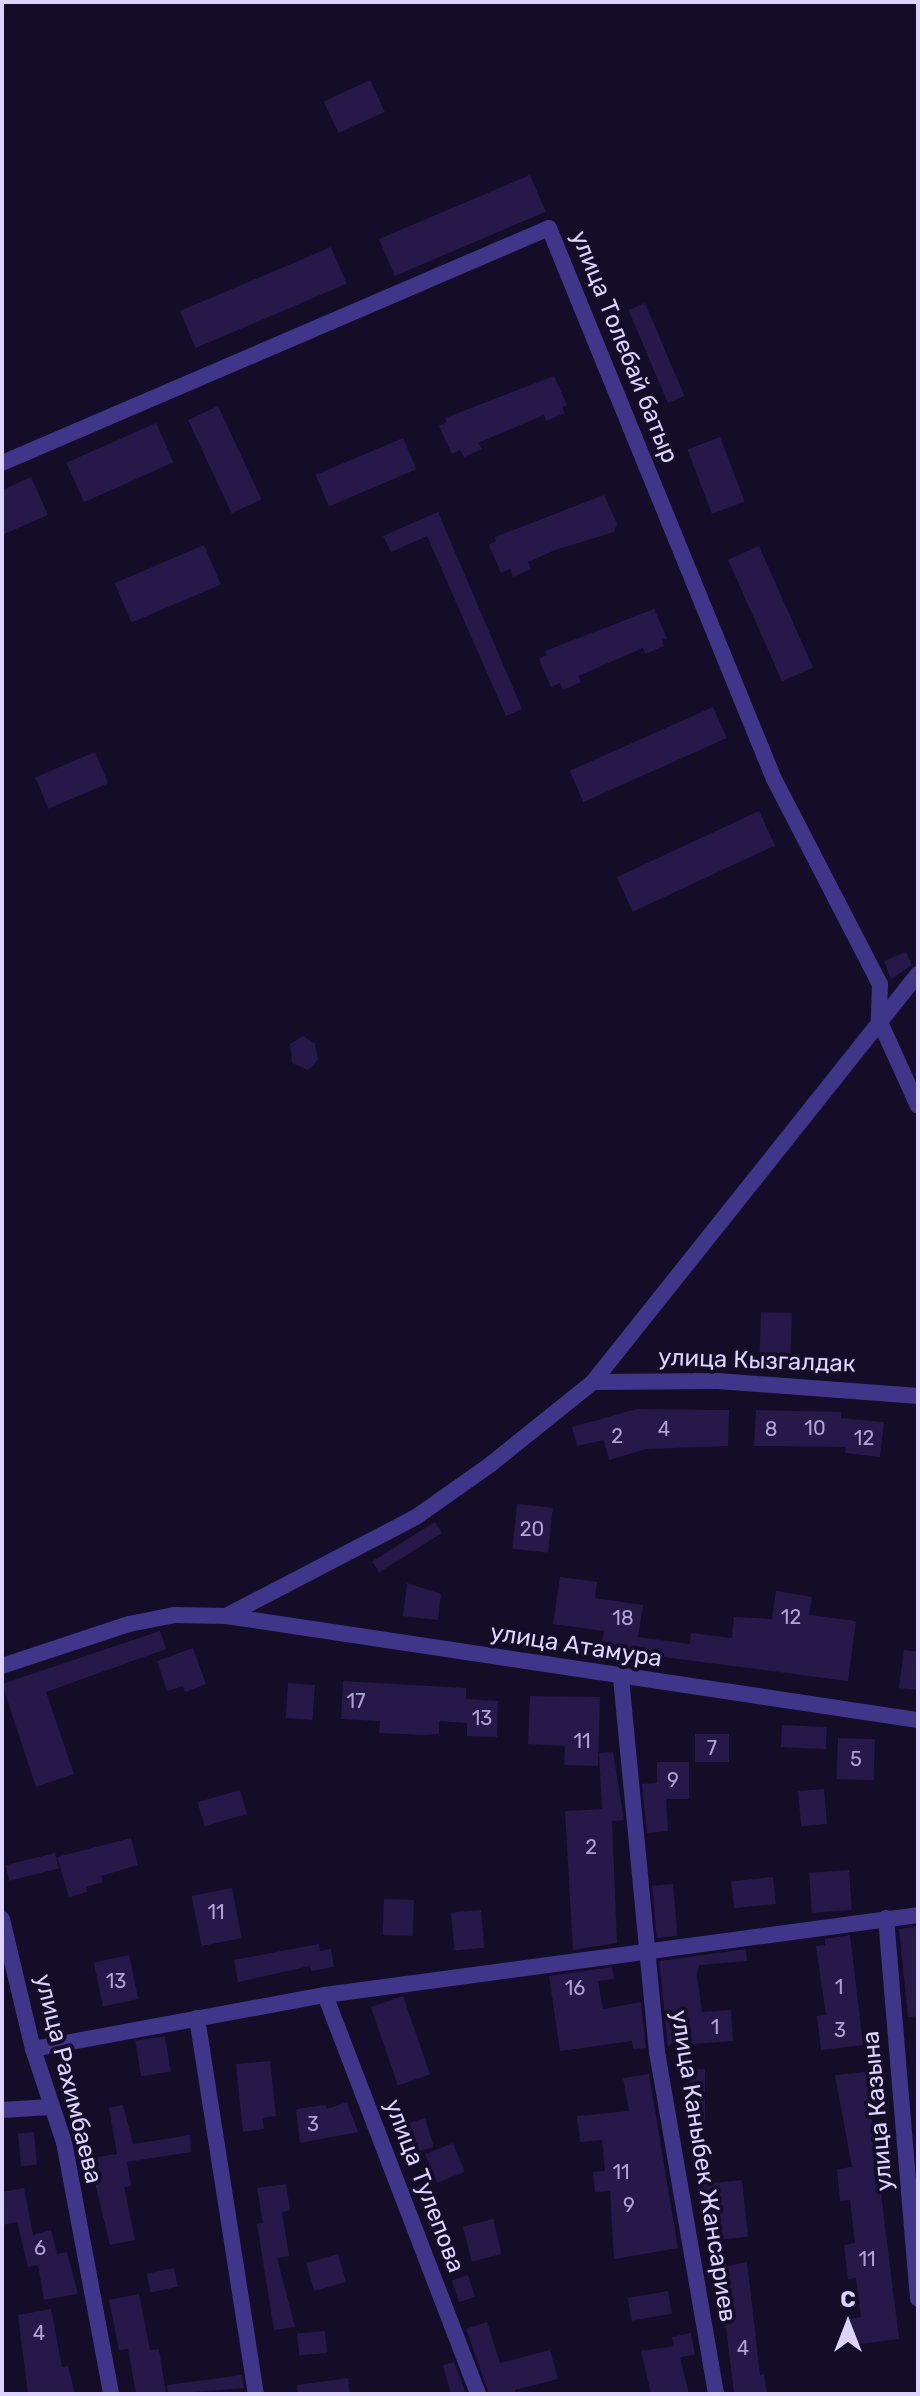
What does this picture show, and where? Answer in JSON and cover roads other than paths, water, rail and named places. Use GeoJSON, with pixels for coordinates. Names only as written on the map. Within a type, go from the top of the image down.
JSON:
{"type":"FeatureCollection","features":[{"type":"Feature","properties":{"kind":"street","name":"улица Толебай батыр"},"geometry":{"type":"LineString","coordinates":[[2,463],[549,228],[774,779],[880,984],[879,1020]]}},
{"type":"Feature","properties":{"kind":"street"},"geometry":{"type":"LineString","coordinates":[[226,1616],[416,1517],[593,1382],[918,974]]}},
{"type":"Feature","properties":{"kind":"street"},"geometry":{"type":"LineString","coordinates":[[879,1020],[918,1106]]}},
{"type":"Feature","properties":{"kind":"street","name":"улица Кызгалдак"},"geometry":{"type":"LineString","coordinates":[[593,1382],[733,1382],[918,1396]]}},
{"type":"Feature","properties":{"kind":"street","name":"улица Атамура"},"geometry":{"type":"LineString","coordinates":[[2,1666],[129,1624],[175,1615],[226,1616],[621,1678],[918,1720]]}},
{"type":"Feature","properties":{"kind":"street","name":"улица Каныбек Жансариев"},"geometry":{"type":"LineString","coordinates":[[621,1678],[657,2052],[716,2394]]}},
{"type":"Feature","properties":{"kind":"street"},"geometry":{"type":"LineString","coordinates":[[33,2049],[325,1995],[647,1949],[918,1915]]}},
{"type":"Feature","properties":{"kind":"street","name":"улица Казына"},"geometry":{"type":"LineString","coordinates":[[886,1918],[918,2299]]}},
{"type":"Feature","properties":{"kind":"street","name":"улица Рахимбаева"},"geometry":{"type":"LineString","coordinates":[[2,1919],[33,2049],[64,2142],[111,2394]]}},
{"type":"Feature","properties":{"kind":"street","name":"улица Тулепова"},"geometry":{"type":"LineString","coordinates":[[325,1995],[478,2394]]}},
{"type":"Feature","properties":{"kind":"street"},"geometry":{"type":"LineString","coordinates":[[197,2018],[256,2394]]}},
{"type":"Feature","properties":{"kind":"street"},"geometry":{"type":"LineString","coordinates":[[2,2110],[50,2107]]}}]}
